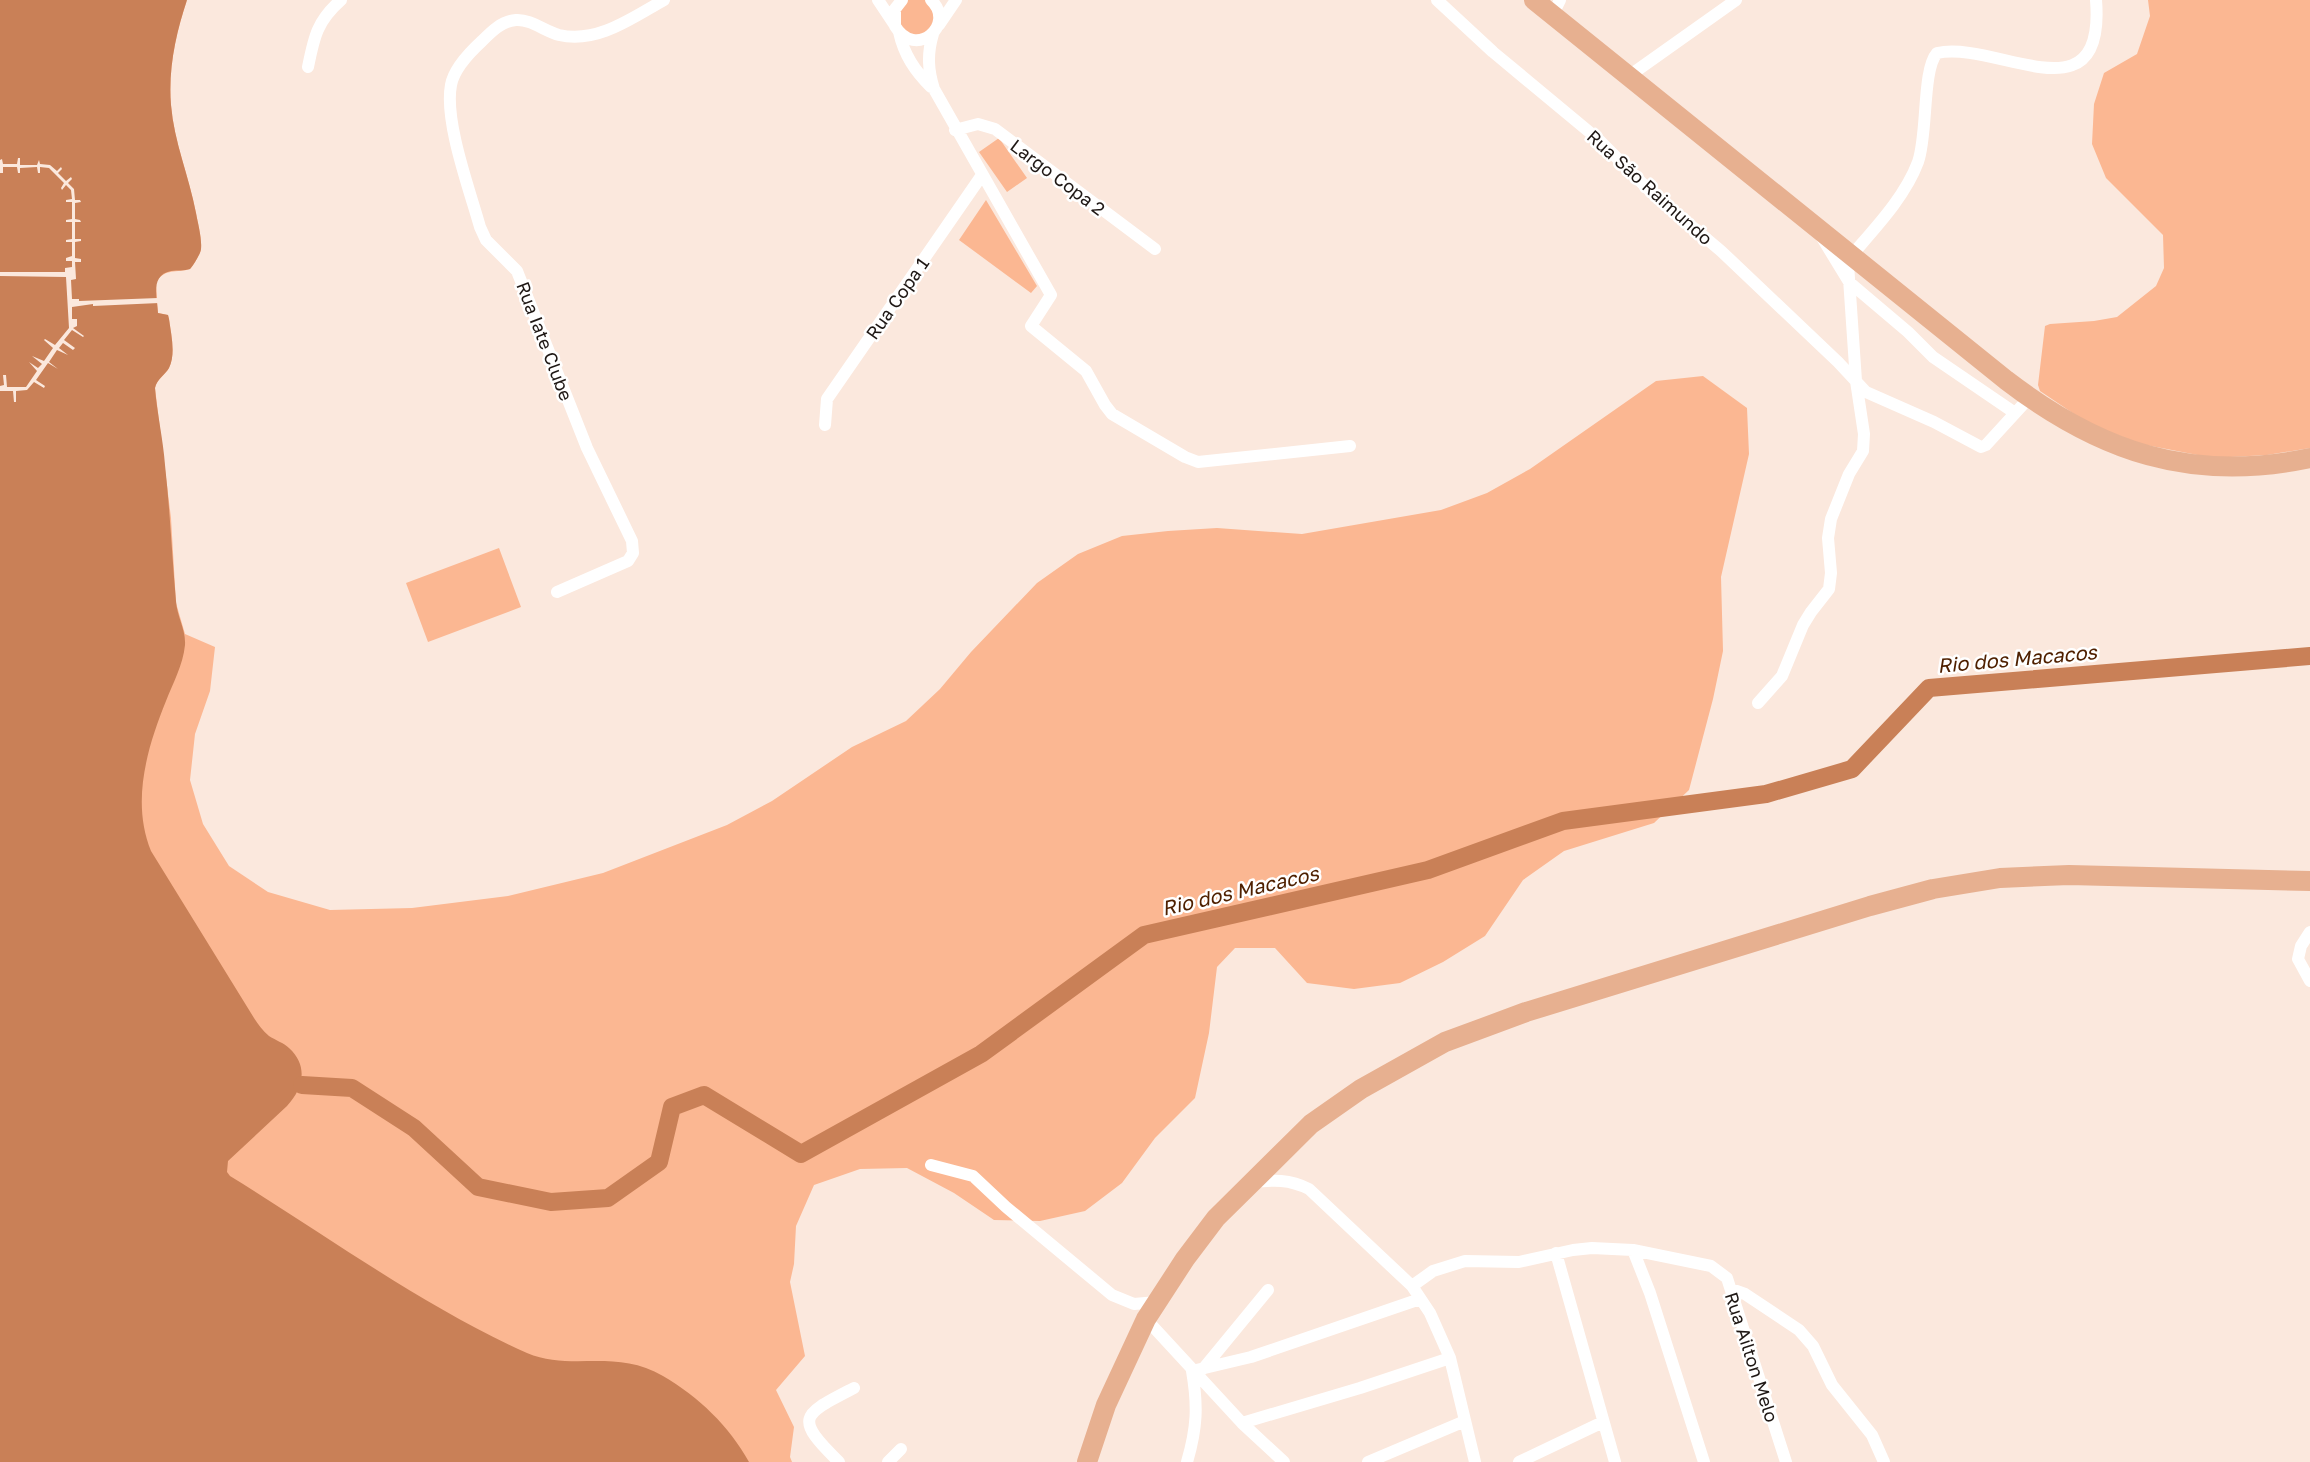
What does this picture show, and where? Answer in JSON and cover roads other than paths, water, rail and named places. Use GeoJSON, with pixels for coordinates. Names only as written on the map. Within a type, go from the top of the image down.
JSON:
{"type":"FeatureCollection","features":[{"type":"Feature","properties":{"kind":"main road"},"geometry":{"type":"LineString","coordinates":[[1534,0],[1556,7],[1629,76],[1851,256],[2029,398],[2082,430],[2132,452],[2192,465],[2274,463],[2310,458]]}},
{"type":"Feature","properties":{"kind":"main road"},"geometry":{"type":"LineString","coordinates":[[1087,1462],[1106,1405],[1146,1319],[1185,1259],[1216,1218],[1292,1141],[1318,1119],[1361,1089],[1445,1042],[1526,1012],[1902,897],[1968,883],[2032,876],[2137,876],[2310,881]]}},
{"type":"Feature","properties":{"kind":"street"},"geometry":{"type":"LineString","coordinates":[[308,67],[315,32],[327,14],[341,0]]}},
{"type":"Feature","properties":{"kind":"street","name":"Rua Iate Clube"},"geometry":{"type":"LineString","coordinates":[[557,592],[628,561],[633,553],[632,541],[587,448],[518,271],[486,240],[480,227],[457,143],[451,112],[451,85],[460,66],[479,44],[504,22],[521,20],[547,31],[572,37],[595,35],[664,0]]}},
{"type":"Feature","properties":{"kind":"street"},"geometry":{"type":"LineString","coordinates":[[878,0],[897,29],[907,38],[916,41],[925,39],[935,30],[956,0]]}},
{"type":"Feature","properties":{"kind":"street"},"geometry":{"type":"LineString","coordinates":[[902,0],[895,9],[897,29],[903,48],[916,70],[934,90],[1051,294],[1031,326],[1086,371],[1112,414],[1191,460],[1204,462],[1350,446]]}},
{"type":"Feature","properties":{"kind":"street"},"geometry":{"type":"LineString","coordinates":[[931,0],[938,9],[940,18],[928,47],[928,62],[934,90]]}},
{"type":"Feature","properties":{"kind":"street","name":"Rua São Raimundo"},"geometry":{"type":"LineString","coordinates":[[1437,0],[1500,58],[1599,140],[1650,191],[1721,251],[1873,397],[1934,422],[1981,447],[1986,445],[2015,412]]}},
{"type":"Feature","properties":{"kind":"street"},"geometry":{"type":"LineString","coordinates":[[1629,76],[1736,0]]}},
{"type":"Feature","properties":{"kind":"street"},"geometry":{"type":"LineString","coordinates":[[1758,703],[1782,676],[1803,625],[1829,589],[1831,573],[1828,538],[1831,519],[1849,474],[1861,458],[1864,444],[1856,381],[1848,264],[1851,256],[1895,201],[1918,162],[1926,127],[1930,66],[1936,53],[1955,51],[2034,67],[2066,67],[2083,60],[2091,50],[2097,22],[2096,0]]}},
{"type":"Feature","properties":{"kind":"street","name":"Largo Copa 2"},"geometry":{"type":"LineString","coordinates":[[955,130],[978,124],[995,129],[1155,249]]}},
{"type":"Feature","properties":{"kind":"street","name":"Rua Copa 1"},"geometry":{"type":"LineString","coordinates":[[825,425],[826,399],[982,176]]}},
{"type":"Feature","properties":{"kind":"street"},"geometry":{"type":"LineString","coordinates":[[1816,227],[1849,282],[1908,332],[1933,357],[2015,412],[2029,398]]}},
{"type":"Feature","properties":{"kind":"street"},"geometry":{"type":"LineString","coordinates":[[2310,932],[2301,946],[2298,959],[2310,981]]}},
{"type":"Feature","properties":{"kind":"street"},"geometry":{"type":"LineString","coordinates":[[931,1164],[973,1176],[1006,1207],[1112,1295],[1134,1304],[1157,1302]]}},
{"type":"Feature","properties":{"kind":"street"},"geometry":{"type":"LineString","coordinates":[[1252,1182],[1277,1179],[1293,1181],[1309,1189],[1412,1286],[1439,1332],[1449,1358],[1475,1462]]}},
{"type":"Feature","properties":{"kind":"street","name":"Rua Ailton Melo"},"geometry":{"type":"LineString","coordinates":[[1412,1286],[1433,1271],[1450,1264],[1465,1261],[1519,1262],[1556,1253],[1592,1248],[1633,1250],[1711,1266],[1727,1278],[1786,1462]]}},
{"type":"Feature","properties":{"kind":"street"},"geometry":{"type":"LineString","coordinates":[[1633,1250],[1653,1304],[1704,1462]]}},
{"type":"Feature","properties":{"kind":"street"},"geometry":{"type":"LineString","coordinates":[[1556,1253],[1615,1462]]}},
{"type":"Feature","properties":{"kind":"street"},"geometry":{"type":"LineString","coordinates":[[1731,1289],[1745,1294],[1805,1336],[1813,1346],[1832,1385],[1872,1435],[1884,1462]]}},
{"type":"Feature","properties":{"kind":"street"},"geometry":{"type":"LineString","coordinates":[[1187,1462],[1197,1426],[1197,1370],[1268,1290]]}},
{"type":"Feature","properties":{"kind":"street"},"geometry":{"type":"LineString","coordinates":[[1197,1370],[1251,1357],[1420,1299]]}},
{"type":"Feature","properties":{"kind":"street"},"geometry":{"type":"LineString","coordinates":[[1146,1319],[1197,1370],[1242,1423],[1284,1462]]}},
{"type":"Feature","properties":{"kind":"street"},"geometry":{"type":"LineString","coordinates":[[1242,1423],[1360,1388],[1449,1358]]}},
{"type":"Feature","properties":{"kind":"street"},"geometry":{"type":"LineString","coordinates":[[839,1462],[810,1431],[810,1416],[817,1408],[854,1388]]}},
{"type":"Feature","properties":{"kind":"street"},"geometry":{"type":"LineString","coordinates":[[1368,1462],[1465,1421]]}},
{"type":"Feature","properties":{"kind":"street"},"geometry":{"type":"LineString","coordinates":[[1519,1462],[1603,1422]]}},
{"type":"Feature","properties":{"kind":"street"},"geometry":{"type":"LineString","coordinates":[[888,1462],[901,1449]]}},
{"type":"Feature","properties":{"kind":"waterway","name":"Rio dos Macacos"},"geometry":{"type":"LineString","coordinates":[[302,1085],[352,1088],[414,1128],[478,1187],[551,1202],[608,1198],[659,1162],[672,1107],[704,1095],[801,1154],[981,1054],[1144,935],[1428,870],[1563,821],[1766,794],[1852,769],[1929,688],[2310,656]]}}]}
